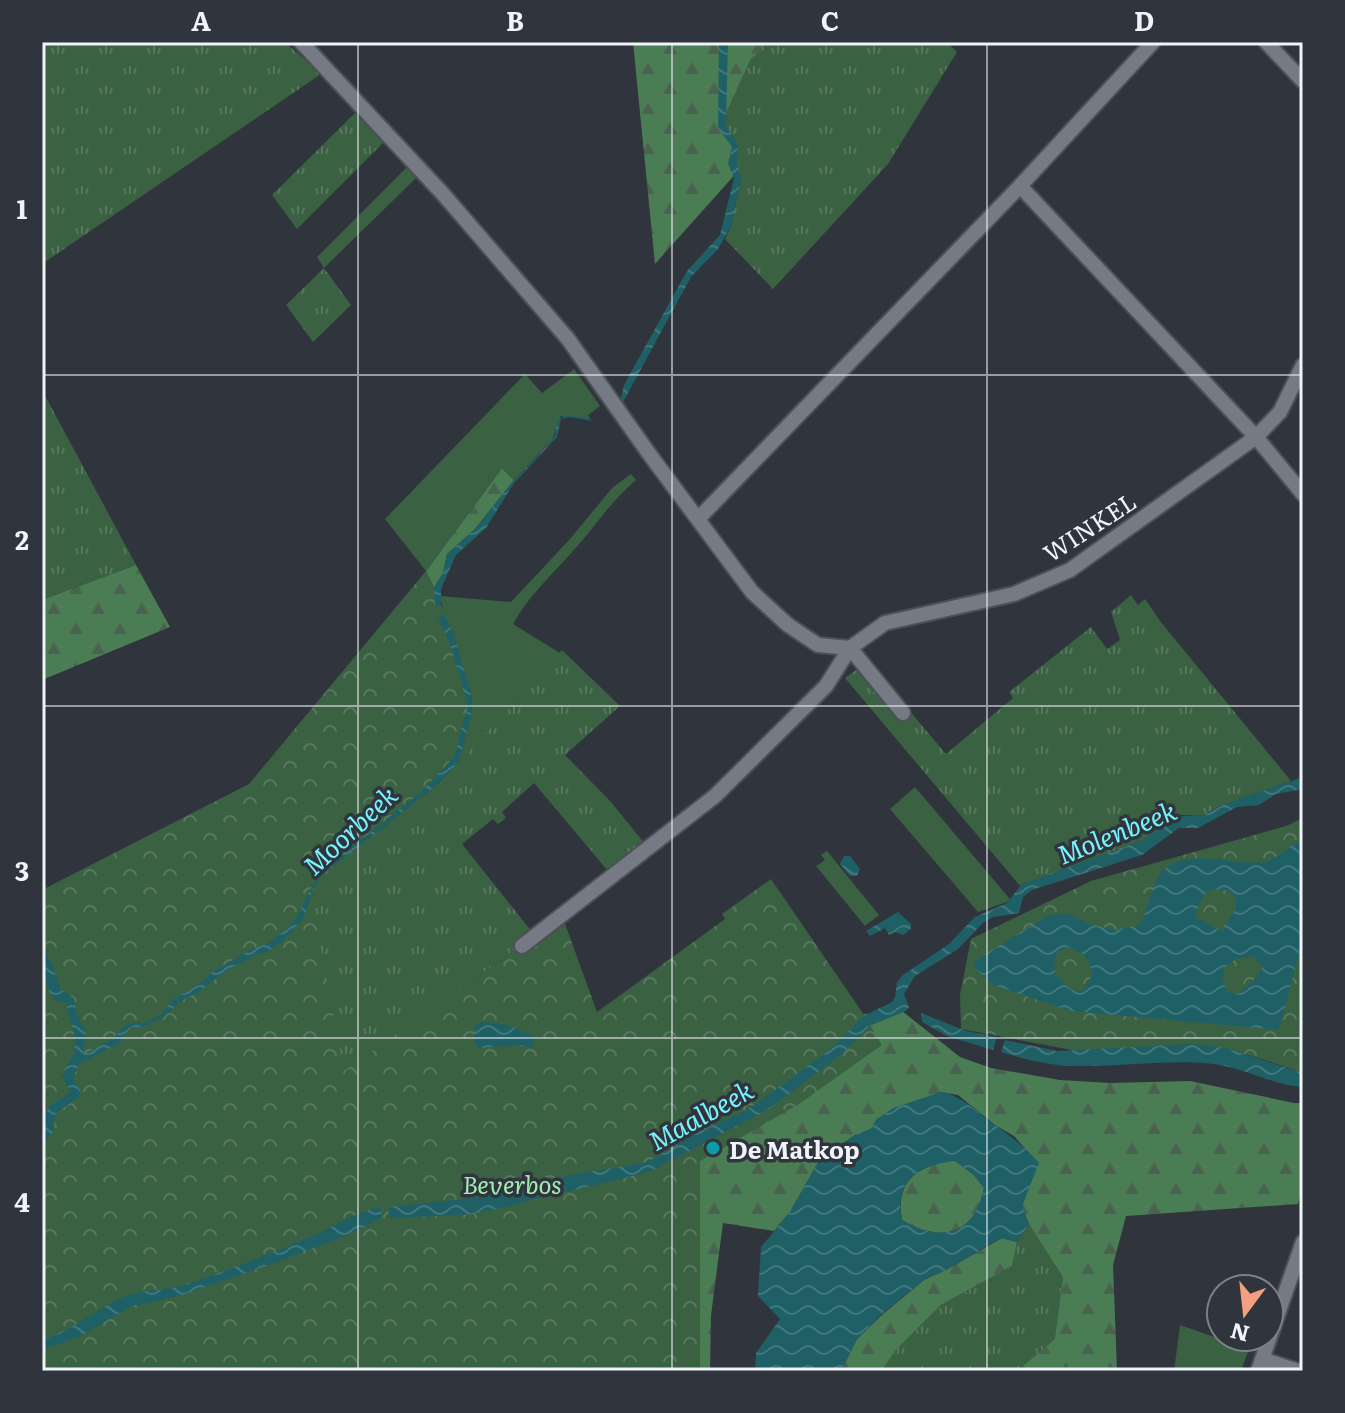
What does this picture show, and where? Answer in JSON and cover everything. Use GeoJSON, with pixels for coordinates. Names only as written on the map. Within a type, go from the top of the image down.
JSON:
{"type":"FeatureCollection","features":[{"type":"Feature","properties":{"kind":"street"},"geometry":{"type":"LineString","coordinates":[[301,42],[443,194],[568,339],[752,592],[788,625],[818,645],[850,648],[903,713]]}},
{"type":"Feature","properties":{"kind":"street"},"geometry":{"type":"LineString","coordinates":[[1266,42],[1303,81]]}},
{"type":"Feature","properties":{"kind":"street"},"geometry":{"type":"LineString","coordinates":[[698,519],[1020,186],[1147,44]]}},
{"type":"Feature","properties":{"kind":"street"},"geometry":{"type":"LineString","coordinates":[[1020,186],[1256,437],[1303,494]]}},
{"type":"Feature","properties":{"kind":"street","name":"WINKEL"},"geometry":{"type":"LineString","coordinates":[[850,648],[885,623],[1014,594],[1070,570],[1256,437],[1280,412],[1303,365]]}},
{"type":"Feature","properties":{"kind":"street"},"geometry":{"type":"LineString","coordinates":[[522,946],[715,796],[826,686],[850,648]]}},
{"type":"Feature","properties":{"kind":"street"},"geometry":{"type":"LineString","coordinates":[[1298,1371],[1260,1365],[1300,1259],[1303,1242]]}},
{"type":"Feature","properties":{"kind":"green space"},"geometry":{"type":"Polygon","coordinates":[[[42,42],[285,42],[321,74],[42,264],[42,42]]]}},
{"type":"Feature","properties":{"kind":"green space"},"geometry":{"type":"Polygon","coordinates":[[[633,42],[763,42],[764,50],[751,58],[724,117],[739,170],[655,264],[633,42]]]}},
{"type":"Feature","properties":{"kind":"green space"},"geometry":{"type":"Polygon","coordinates":[[[727,42],[947,42],[957,52],[888,164],[773,289],[725,239],[731,226],[741,179],[726,126],[727,42]]]}},
{"type":"Feature","properties":{"kind":"green space"},"geometry":{"type":"Polygon","coordinates":[[[356,112],[384,142],[297,229],[272,195],[356,112]]]}},
{"type":"Feature","properties":{"kind":"green space"},"geometry":{"type":"Polygon","coordinates":[[[407,167],[417,177],[324,268],[317,257],[407,167]]]}},
{"type":"Feature","properties":{"kind":"green space"},"geometry":{"type":"Polygon","coordinates":[[[324,268],[351,305],[313,342],[286,305],[324,268]]]}},
{"type":"Feature","properties":{"kind":"green space"},"geometry":{"type":"Polygon","coordinates":[[[574,369],[600,406],[587,419],[561,416],[552,440],[514,480],[502,468],[426,571],[385,519],[525,374],[542,393],[574,369]]]}},
{"type":"Feature","properties":{"kind":"green space"},"geometry":{"type":"Polygon","coordinates":[[[42,390],[136,565],[42,600],[42,390]]]}},
{"type":"Feature","properties":{"kind":"green space"},"geometry":{"type":"Polygon","coordinates":[[[502,468],[514,480],[475,529],[447,554],[443,573],[434,588],[426,571],[502,468]]]}},
{"type":"Feature","properties":{"kind":"green space"},"geometry":{"type":"Polygon","coordinates":[[[631,474],[636,480],[533,594],[513,624],[560,653],[458,763],[471,716],[472,698],[440,596],[511,602],[612,488],[631,474]]]}},
{"type":"Feature","properties":{"kind":"green space"},"geometry":{"type":"Polygon","coordinates":[[[136,565],[170,627],[42,680],[42,600],[136,565]]]}},
{"type":"Feature","properties":{"kind":"green space","name":"Beverbos"},"geometry":{"type":"Polygon","coordinates":[[[426,571],[434,588],[441,589],[441,605],[468,679],[471,716],[458,763],[432,789],[321,876],[311,895],[344,1071],[519,947],[564,921],[597,1012],[725,919],[722,914],[771,879],[882,1045],[799,1104],[700,1161],[700,1371],[42,1371],[42,890],[249,784],[426,571]]]}},
{"type":"Feature","properties":{"kind":"green space"},"geometry":{"type":"Polygon","coordinates":[[[1131,595],[1138,605],[1145,599],[1291,781],[1218,807],[1202,816],[1182,815],[1169,819],[1157,832],[1141,841],[1020,886],[845,678],[859,668],[908,709],[946,754],[1013,698],[1009,692],[1091,627],[1107,649],[1120,640],[1111,612],[1131,595]]]}},
{"type":"Feature","properties":{"kind":"green space"},"geometry":{"type":"Polygon","coordinates":[[[562,650],[620,706],[565,755],[611,802],[645,844],[608,871],[534,783],[502,812],[506,818],[498,824],[493,819],[462,844],[532,932],[519,947],[344,1072],[42,1144],[309,903],[321,876],[437,785],[562,650]]]}},
{"type":"Feature","properties":{"kind":"green space"},"geometry":{"type":"Polygon","coordinates":[[[915,787],[1010,899],[1007,902],[978,912],[890,809],[915,787]]]}},
{"type":"Feature","properties":{"kind":"green space"},"geometry":{"type":"Polygon","coordinates":[[[1303,818],[1303,1073],[1248,1055],[1191,1044],[1077,1051],[961,1029],[960,995],[971,939],[1091,881],[1286,826],[1303,818]]]}},
{"type":"Feature","properties":{"kind":"green space"},"geometry":{"type":"Polygon","coordinates":[[[827,851],[879,915],[865,926],[816,866],[825,860],[821,855],[827,851]]]}},
{"type":"Feature","properties":{"kind":"green space"},"geometry":{"type":"Polygon","coordinates":[[[902,1011],[960,1057],[991,1068],[1060,1080],[1110,1083],[1190,1081],[1303,1103],[1303,1186],[1298,1204],[1126,1216],[1113,1265],[1117,1371],[1017,1371],[1055,1339],[1063,1277],[1029,1224],[1022,1206],[1038,1163],[1014,1136],[958,1095],[941,1092],[877,1119],[871,1129],[855,1135],[820,1159],[790,1212],[774,1231],[723,1223],[711,1315],[710,1371],[227,1371],[711,1122],[865,1014],[902,1011]]]}},
{"type":"Feature","properties":{"kind":"green space"},"geometry":{"type":"Polygon","coordinates":[[[954,1160],[974,1175],[984,1188],[973,1216],[954,1231],[942,1233],[902,1220],[902,1195],[912,1177],[930,1166],[954,1160]]]}},
{"type":"Feature","properties":{"kind":"green space"},"geometry":{"type":"Polygon","coordinates":[[[1029,1224],[1063,1276],[1056,1339],[1017,1371],[882,1371],[894,1352],[941,1305],[1012,1266],[1017,1242],[1029,1224]]]}},
{"type":"Feature","properties":{"kind":"green space"},"geometry":{"type":"Polygon","coordinates":[[[1002,1238],[1017,1242],[1012,1266],[941,1305],[894,1352],[882,1371],[841,1371],[857,1339],[924,1280],[1002,1238]]]}},
{"type":"Feature","properties":{"kind":"green space"},"geometry":{"type":"Polygon","coordinates":[[[1180,1325],[1205,1334],[1205,1353],[1248,1353],[1241,1371],[1174,1371],[1180,1325]]]}},
{"type":"Feature","properties":{"kind":"water"},"geometry":{"type":"Polygon","coordinates":[[[719,42],[728,42],[726,126],[737,142],[741,179],[731,226],[718,249],[691,277],[623,402],[624,385],[687,271],[720,235],[734,178],[728,164],[732,147],[718,128],[719,42]]]}},
{"type":"Feature","properties":{"kind":"water"},"geometry":{"type":"Polygon","coordinates":[[[565,415],[592,421],[570,417],[561,419],[557,437],[514,483],[486,528],[456,555],[441,589],[441,605],[435,606],[434,588],[443,573],[447,554],[475,529],[515,479],[547,446],[555,435],[557,421],[565,415]]]}},
{"type":"Feature","properties":{"kind":"water"},"geometry":{"type":"Polygon","coordinates":[[[444,615],[454,634],[472,698],[471,716],[458,763],[432,789],[321,876],[313,889],[304,918],[282,942],[226,971],[178,1003],[164,1017],[143,1027],[131,1027],[117,1045],[79,1064],[73,1078],[80,1090],[79,1097],[55,1114],[53,1132],[42,1144],[42,1126],[48,1107],[71,1092],[62,1077],[75,1046],[67,1004],[54,999],[48,989],[42,945],[60,989],[74,998],[86,1033],[83,1055],[112,1039],[128,1023],[144,1023],[161,1015],[172,1000],[197,986],[214,971],[269,943],[286,930],[298,915],[318,874],[421,792],[454,757],[468,705],[450,644],[438,617],[444,615]]]}},
{"type":"Feature","properties":{"kind":"water"},"geometry":{"type":"Polygon","coordinates":[[[1303,777],[1303,789],[1276,794],[1259,805],[1237,807],[1198,828],[1179,828],[1142,855],[1032,890],[1023,897],[1019,913],[993,917],[984,922],[958,949],[915,976],[904,994],[909,1007],[906,1011],[869,1026],[842,1054],[769,1109],[649,1172],[463,1215],[389,1218],[389,1207],[483,1197],[655,1158],[698,1132],[747,1110],[827,1052],[864,1016],[892,1002],[897,982],[903,975],[949,944],[975,917],[1007,903],[1022,884],[1141,841],[1176,816],[1202,816],[1223,805],[1303,777]]]}},
{"type":"Feature","properties":{"kind":"water"},"geometry":{"type":"Polygon","coordinates":[[[1303,841],[1303,938],[1279,1030],[1071,1011],[993,985],[973,966],[976,960],[1049,915],[1069,914],[1089,924],[1115,930],[1140,925],[1158,877],[1172,864],[1199,859],[1270,860],[1303,841]],[[1218,889],[1206,892],[1195,917],[1222,931],[1236,908],[1236,898],[1229,891],[1218,889]],[[1068,947],[1058,951],[1054,962],[1055,974],[1071,990],[1082,991],[1091,971],[1087,959],[1068,947]],[[1251,956],[1236,959],[1224,968],[1223,982],[1228,992],[1238,994],[1257,977],[1262,968],[1259,961],[1251,956]]]}},
{"type":"Feature","properties":{"kind":"water"},"geometry":{"type":"Polygon","coordinates":[[[844,856],[850,856],[860,869],[857,876],[850,876],[840,864],[844,856]]]}},
{"type":"Feature","properties":{"kind":"water"},"geometry":{"type":"Polygon","coordinates":[[[898,912],[911,924],[904,935],[895,932],[889,935],[885,928],[870,936],[866,931],[898,912]]]}},
{"type":"Feature","properties":{"kind":"water"},"geometry":{"type":"Polygon","coordinates":[[[921,1013],[966,1031],[997,1037],[993,1050],[947,1036],[922,1022],[921,1013]]]}},
{"type":"Feature","properties":{"kind":"water"},"geometry":{"type":"Polygon","coordinates":[[[477,1023],[511,1026],[534,1036],[534,1046],[478,1048],[473,1039],[477,1023]]]}},
{"type":"Feature","properties":{"kind":"water"},"geometry":{"type":"Polygon","coordinates":[[[1005,1040],[1057,1051],[1191,1044],[1225,1048],[1303,1073],[1303,1087],[1214,1064],[1049,1064],[1001,1052],[1005,1040]]]}},
{"type":"Feature","properties":{"kind":"water"},"geometry":{"type":"Polygon","coordinates":[[[941,1092],[949,1094],[1018,1142],[1039,1163],[1022,1206],[1029,1224],[1017,1242],[1001,1238],[924,1280],[857,1339],[841,1371],[755,1371],[756,1353],[780,1319],[758,1296],[761,1247],[790,1212],[820,1159],[855,1135],[871,1129],[877,1119],[893,1108],[941,1092]],[[955,1161],[920,1171],[905,1185],[900,1206],[902,1220],[942,1233],[964,1225],[973,1216],[984,1188],[974,1175],[955,1161]]]}},
{"type":"Feature","properties":{"kind":"water"},"geometry":{"type":"Polygon","coordinates":[[[381,1207],[381,1218],[348,1235],[182,1295],[130,1307],[77,1338],[42,1349],[42,1340],[125,1296],[188,1284],[381,1207]]]}},
{"type":"Feature","properties":{"kind":"place","name":"De Matkop"},"geometry":{"type":"Point","coordinates":[713,1148]}},
{"type":"Feature","properties":{"kind":"water label","name":"Moorbeek"},"geometry":{"type":"Point","coordinates":[349,829]}},
{"type":"Feature","properties":{"kind":"water label","name":"Molenbeek"},"geometry":{"type":"Point","coordinates":[1116,831]}},
{"type":"Feature","properties":{"kind":"water label","name":"Maalbeek"},"geometry":{"type":"Point","coordinates":[700,1114]}}]}
